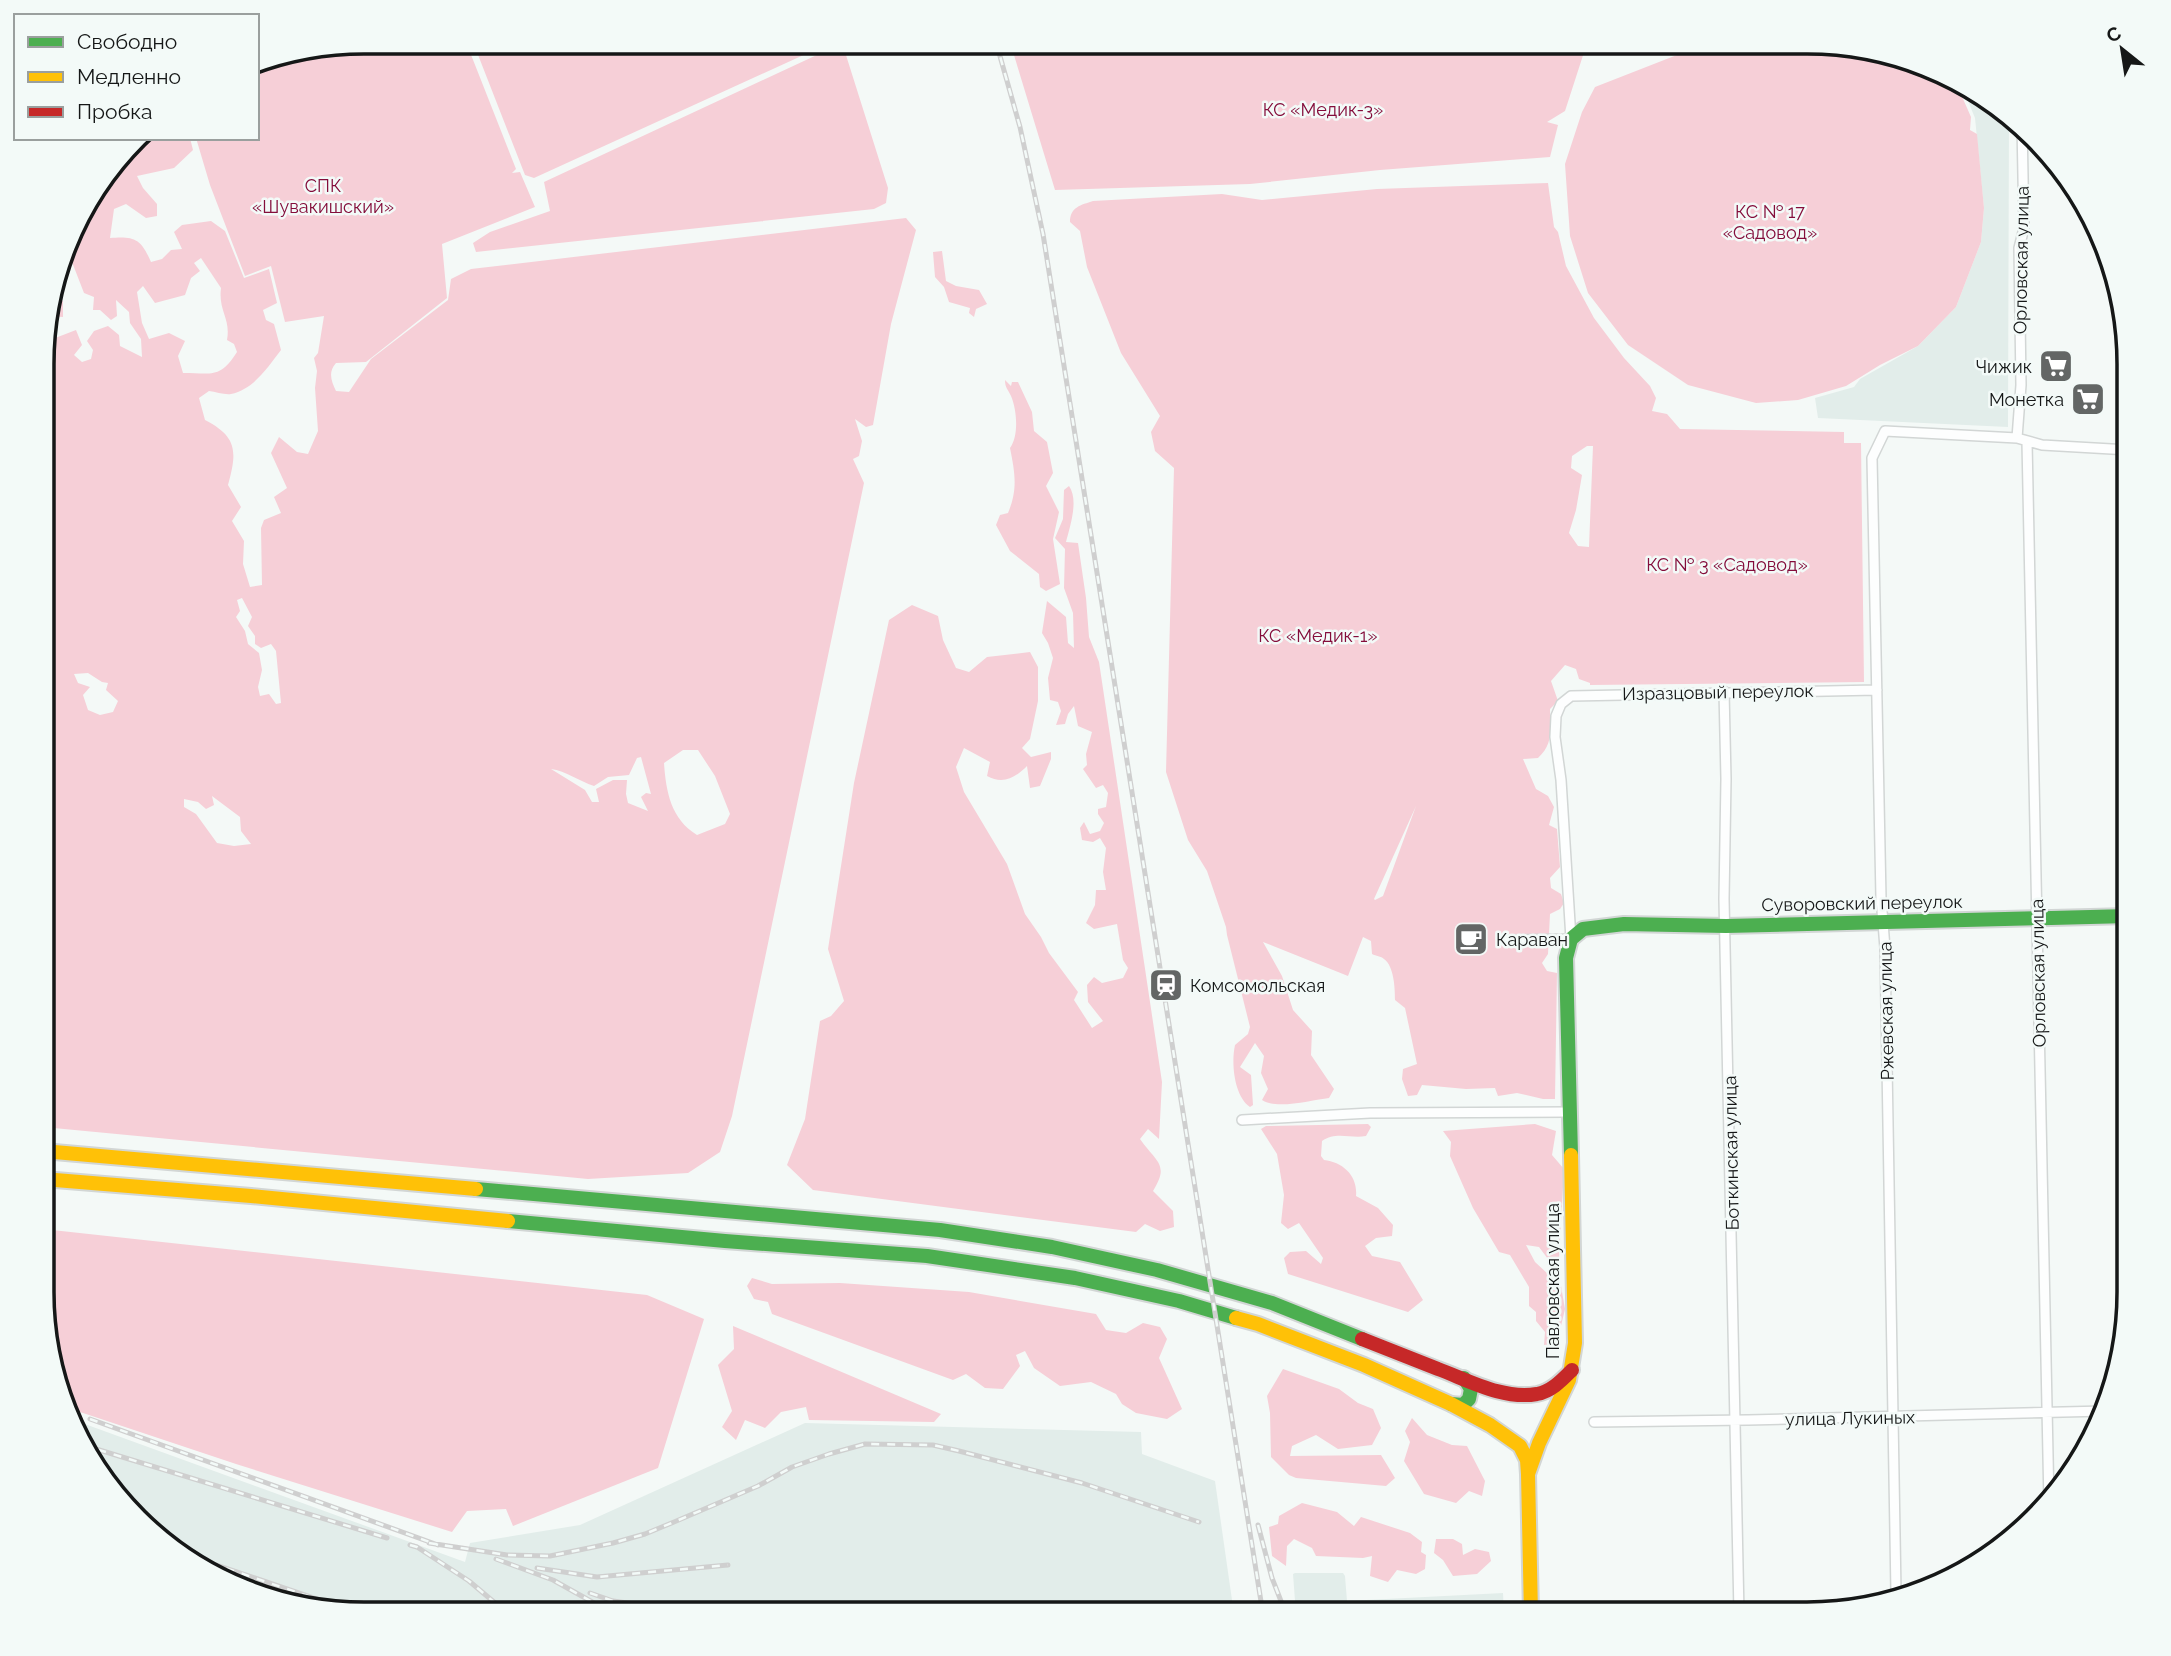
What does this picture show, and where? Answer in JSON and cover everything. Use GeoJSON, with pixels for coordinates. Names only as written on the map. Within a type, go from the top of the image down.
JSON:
{"type":"FeatureCollection","features":[{"type":"Feature","properties":{"kind":"main road","name":"Суворовский переулок"},"geometry":{"type":"LineString","coordinates":[[1571,939],[1583,929],[1624,924],[1726,926],[2117,916]]}},
{"type":"Feature","properties":{"kind":"main road","name":"Павловская улица"},"geometry":{"type":"LineString","coordinates":[[1531,1602],[1528,1474],[1539,1443],[1569,1380],[1575,1343],[1566,958],[1571,939]]}},
{"type":"Feature","properties":{"kind":"main road"},"geometry":{"type":"LineString","coordinates":[[54,1152],[940,1230],[1014,1241],[1157,1270],[1272,1303],[1492,1390],[1531,1397],[1545,1394],[1561,1383],[1572,1370]]}},
{"type":"Feature","properties":{"kind":"main road"},"geometry":{"type":"LineString","coordinates":[[54,1180],[699,1239],[926,1256],[1074,1278],[1179,1301],[1258,1324],[1364,1365],[1490,1424],[1520,1446],[1527,1460],[1528,1474]]}},
{"type":"Feature","properties":{"kind":"main road"},"geometry":{"type":"LineString","coordinates":[[1451,1404],[1463,1405],[1469,1399],[1471,1390],[1464,1378]]}},
{"type":"Feature","properties":{"kind":"street","name":"Орловская улица"},"geometry":{"type":"LineString","coordinates":[[2017,438],[2021,385],[2019,248],[2024,228],[2022,142]]}},
{"type":"Feature","properties":{"kind":"street","name":"Ржевская улица"},"geometry":{"type":"LineString","coordinates":[[1896,1588],[1884,923],[1881,898],[1872,458],[1885,431],[2017,438]]}},
{"type":"Feature","properties":{"kind":"street"},"geometry":{"type":"LineString","coordinates":[[2017,438],[2027,442],[2117,450]]}},
{"type":"Feature","properties":{"kind":"street","name":"Орловская улица"},"geometry":{"type":"LineString","coordinates":[[2027,442],[2049,1486]]}},
{"type":"Feature","properties":{"kind":"street","name":"Изразцовый переулок"},"geometry":{"type":"LineString","coordinates":[[1562,704],[1571,696],[1581,694],[1877,690]]}},
{"type":"Feature","properties":{"kind":"street","name":"Боткинская улица"},"geometry":{"type":"LineString","coordinates":[[1724,691],[1724,899],[1739,1602]]}},
{"type":"Feature","properties":{"kind":"street","name":"Павловская улица"},"geometry":{"type":"LineString","coordinates":[[1562,704],[1556,716],[1555,737],[1562,780],[1571,939]]}},
{"type":"Feature","properties":{"kind":"street"},"geometry":{"type":"LineString","coordinates":[[1508,940],[1571,939]]}},
{"type":"Feature","properties":{"kind":"street"},"geometry":{"type":"LineString","coordinates":[[1242,1119],[1370,1113],[1570,1112]]}},
{"type":"Feature","properties":{"kind":"street","name":"улица Лукиных"},"geometry":{"type":"LineString","coordinates":[[1594,1422],[2093,1411]]}},
{"type":"Feature","properties":{"kind":"shaded area"},"geometry":{"type":"Polygon","coordinates":[[[1967,99],[2009,129],[2008,427],[1818,418],[1815,398],[1854,387],[1860,379],[1918,346],[1956,307],[1981,242],[1984,208],[1975,118],[1967,99]]]}},
{"type":"Feature","properties":{"kind":"shaded area"},"geometry":{"type":"Polygon","coordinates":[[[805,1423],[1141,1432],[1142,1454],[1215,1481],[1232,1602],[344,1601],[303,1596],[264,1585],[227,1570],[192,1550],[160,1525],[118,1481],[84,1424],[465,1562],[470,1543],[580,1525],[805,1423]]]}},
{"type":"Feature","properties":{"kind":"shaded area"},"geometry":{"type":"Polygon","coordinates":[[[1343,1573],[1347,1601],[1503,1593],[1503,1602],[1295,1602],[1293,1574],[1343,1573]]]}},
{"type":"Feature","properties":{"kind":"green space","name":"СПК «Шувакишский»"},"geometry":{"type":"Polygon","coordinates":[[[471,54],[516,169],[512,173],[520,172],[535,207],[442,244],[447,298],[366,362],[336,363],[331,377],[336,391],[349,392],[371,359],[448,300],[451,279],[471,269],[906,218],[916,230],[891,324],[873,425],[866,427],[855,419],[862,441],[859,456],[853,459],[864,483],[732,1116],[720,1152],[688,1173],[588,1179],[54,1128],[56,338],[76,330],[82,345],[74,355],[82,362],[91,359],[93,350],[87,341],[94,331],[108,326],[119,335],[120,346],[142,357],[141,339],[130,323],[129,312],[116,300],[117,316],[111,320],[100,310],[93,310],[94,297],[84,293],[72,262],[86,227],[106,192],[150,140],[190,140],[193,150],[174,168],[137,176],[157,204],[157,216],[146,218],[126,204],[114,209],[110,238],[136,241],[144,248],[151,262],[162,259],[171,250],[182,249],[174,232],[182,225],[211,221],[225,231],[244,278],[269,269],[277,303],[263,310],[266,320],[274,324],[281,350],[260,376],[247,387],[231,394],[209,391],[199,398],[205,420],[224,433],[232,446],[233,463],[228,485],[241,507],[232,521],[244,541],[243,564],[250,587],[262,585],[261,528],[264,520],[281,513],[274,497],[287,488],[271,453],[279,437],[297,452],[308,454],[318,431],[315,388],[317,371],[314,358],[318,353],[324,316],[285,322],[271,266],[245,276],[210,185],[197,140],[259,140],[259,73],[303,60],[344,55],[471,54]],[[201,258],[194,263],[200,271],[191,278],[185,295],[155,303],[143,286],[137,292],[142,323],[149,339],[169,333],[185,341],[178,356],[183,373],[220,371],[237,352],[234,344],[227,340],[221,288],[201,258]],[[242,598],[237,600],[240,611],[236,617],[245,631],[248,644],[259,653],[262,670],[258,687],[260,696],[269,694],[276,704],[281,703],[276,651],[271,644],[261,648],[255,644],[255,636],[248,626],[252,617],[242,598]],[[88,673],[74,674],[78,683],[90,687],[83,695],[88,710],[100,715],[113,712],[118,701],[106,690],[108,683],[88,673]],[[683,750],[664,763],[668,794],[676,813],[688,829],[697,835],[725,824],[730,814],[715,776],[698,750],[683,750]],[[641,757],[637,758],[629,775],[608,777],[594,786],[551,769],[585,790],[592,802],[599,802],[596,789],[613,780],[627,780],[628,803],[648,811],[641,797],[646,793],[651,794],[641,757]],[[212,796],[214,805],[206,809],[198,802],[184,799],[184,807],[196,814],[217,843],[234,846],[251,844],[241,831],[240,817],[212,796]]]}},
{"type":"Feature","properties":{"kind":"green space"},"geometry":{"type":"Polygon","coordinates":[[[478,54],[806,54],[534,178],[525,175],[478,54]]]}},
{"type":"Feature","properties":{"kind":"green space"},"geometry":{"type":"Polygon","coordinates":[[[819,54],[846,54],[888,188],[886,203],[874,209],[476,252],[473,243],[490,232],[550,211],[544,182],[819,54]]]}},
{"type":"Feature","properties":{"kind":"green space","name":"КС «Медик-3»"},"geometry":{"type":"Polygon","coordinates":[[[1014,54],[1583,54],[1565,111],[1547,122],[1558,125],[1550,157],[1380,170],[1250,184],[1055,190],[1014,54]]]}},
{"type":"Feature","properties":{"kind":"green space","name":"КС № 17 «Садовод»"},"geometry":{"type":"Polygon","coordinates":[[[1679,54],[1807,54],[1848,57],[1887,65],[1926,78],[1962,96],[1971,117],[1970,130],[1977,134],[1984,208],[1981,242],[1956,307],[1918,346],[1846,386],[1798,400],[1756,403],[1688,385],[1628,345],[1588,293],[1570,236],[1565,164],[1582,112],[1595,87],[1679,54]]]}},
{"type":"Feature","properties":{"kind":"green space"},"geometry":{"type":"Polygon","coordinates":[[[1548,183],[1554,227],[1558,232],[1566,266],[1594,318],[1624,358],[1650,386],[1656,398],[1652,411],[1667,414],[1680,429],[1844,432],[1844,443],[1861,443],[1864,682],[1590,685],[1579,679],[1576,669],[1565,665],[1551,681],[1558,701],[1550,709],[1547,747],[1538,758],[1523,759],[1536,789],[1548,796],[1554,807],[1549,825],[1557,829],[1560,867],[1550,878],[1551,888],[1561,894],[1564,903],[1560,909],[1550,914],[1548,954],[1542,963],[1547,971],[1557,973],[1555,1099],[1517,1093],[1498,1096],[1495,1088],[1466,1089],[1422,1085],[1417,1095],[1408,1096],[1402,1079],[1403,1069],[1417,1064],[1405,1008],[1395,1000],[1390,967],[1381,957],[1372,954],[1371,941],[1363,937],[1348,976],[1263,942],[1282,976],[1293,1010],[1312,1031],[1311,1055],[1334,1089],[1329,1098],[1304,1102],[1276,1104],[1262,1100],[1268,1089],[1261,1073],[1264,1056],[1255,1043],[1240,1067],[1251,1075],[1253,1105],[1250,1107],[1240,1095],[1234,1070],[1235,1045],[1248,1034],[1250,1027],[1226,927],[1207,871],[1188,840],[1166,772],[1174,468],[1155,451],[1151,432],[1160,416],[1121,353],[1087,267],[1080,231],[1070,222],[1070,217],[1077,207],[1093,201],[1222,194],[1262,200],[1377,189],[1548,183]],[[1587,446],[1572,456],[1571,468],[1582,475],[1569,533],[1578,546],[1589,547],[1593,446],[1587,446]],[[1416,806],[1374,899],[1375,900],[1383,896],[1416,806]]]}},
{"type":"Feature","properties":{"kind":"green space"},"geometry":{"type":"Polygon","coordinates":[[[942,251],[946,281],[956,286],[979,290],[987,304],[976,309],[974,317],[969,313],[970,308],[949,302],[944,287],[935,277],[933,252],[942,251]]]}},
{"type":"Feature","properties":{"kind":"green space"},"geometry":{"type":"Polygon","coordinates":[[[60,301],[63,301],[63,317],[58,317],[60,301]]]}},
{"type":"Feature","properties":{"kind":"green space"},"geometry":{"type":"Polygon","coordinates":[[[1005,380],[1011,386],[1012,382],[1018,382],[1032,412],[1034,431],[1047,442],[1053,473],[1046,486],[1059,512],[1053,539],[1060,584],[1046,591],[1040,587],[1039,574],[1010,551],[996,525],[1000,515],[1008,513],[1014,488],[1010,448],[1015,437],[1016,415],[1005,380]]]}},
{"type":"Feature","properties":{"kind":"green space"},"geometry":{"type":"Polygon","coordinates":[[[1069,486],[1074,506],[1066,542],[1078,543],[1089,637],[1099,662],[1162,1082],[1159,1139],[1148,1129],[1140,1139],[1156,1158],[1161,1169],[1153,1191],[1173,1211],[1174,1227],[1160,1231],[1145,1224],[1136,1232],[813,1190],[787,1165],[805,1119],[820,1021],[831,1016],[844,1001],[828,949],[854,783],[889,620],[912,605],[938,616],[943,640],[956,668],[969,672],[987,657],[1030,652],[1038,667],[1038,701],[1030,739],[1022,748],[1031,757],[1051,752],[1051,759],[1040,786],[1030,788],[1027,766],[1009,779],[998,780],[987,776],[990,762],[964,748],[956,767],[964,792],[1007,864],[1025,914],[1078,992],[1074,1000],[1092,1028],[1103,1021],[1088,1002],[1087,985],[1094,977],[1102,983],[1123,978],[1128,968],[1123,960],[1117,924],[1094,929],[1086,923],[1095,905],[1096,890],[1106,890],[1103,872],[1106,848],[1100,838],[1093,842],[1082,840],[1080,828],[1084,822],[1090,834],[1100,831],[1104,823],[1098,809],[1106,807],[1108,793],[1103,785],[1096,788],[1083,769],[1087,765],[1086,754],[1092,732],[1078,726],[1074,706],[1065,724],[1056,725],[1061,711],[1058,702],[1050,700],[1048,678],[1053,658],[1042,633],[1047,601],[1066,617],[1068,643],[1074,648],[1073,613],[1064,588],[1065,549],[1055,538],[1063,519],[1064,490],[1069,486]]]}},
{"type":"Feature","properties":{"kind":"green space"},"geometry":{"type":"Polygon","coordinates":[[[1368,1124],[1371,1127],[1366,1136],[1333,1136],[1322,1141],[1321,1156],[1348,1171],[1355,1182],[1356,1196],[1378,1208],[1393,1225],[1392,1236],[1376,1238],[1365,1246],[1372,1256],[1400,1262],[1423,1300],[1408,1312],[1288,1274],[1284,1258],[1290,1252],[1306,1251],[1321,1264],[1323,1258],[1299,1223],[1288,1229],[1281,1223],[1284,1195],[1277,1154],[1261,1129],[1266,1126],[1368,1124]]]}},
{"type":"Feature","properties":{"kind":"green space"},"geometry":{"type":"Polygon","coordinates":[[[1535,1124],[1556,1131],[1552,1155],[1564,1169],[1559,1259],[1548,1259],[1539,1247],[1526,1245],[1535,1262],[1561,1286],[1565,1309],[1557,1343],[1544,1345],[1545,1332],[1536,1321],[1536,1312],[1529,1306],[1529,1287],[1510,1255],[1499,1252],[1473,1208],[1450,1156],[1451,1142],[1443,1131],[1535,1124]]]}},
{"type":"Feature","properties":{"kind":"green space"},"geometry":{"type":"Polygon","coordinates":[[[54,1230],[647,1295],[704,1319],[658,1468],[513,1526],[506,1509],[467,1511],[452,1532],[78,1411],[65,1372],[57,1333],[54,1230]]]}},
{"type":"Feature","properties":{"kind":"green space"},"geometry":{"type":"Polygon","coordinates":[[[752,1278],[772,1284],[840,1283],[969,1292],[1096,1314],[1106,1330],[1126,1333],[1143,1323],[1160,1327],[1167,1339],[1159,1358],[1182,1409],[1167,1419],[1136,1413],[1122,1404],[1116,1394],[1091,1382],[1060,1386],[1034,1368],[1025,1351],[1016,1355],[1020,1366],[1003,1389],[985,1388],[966,1374],[953,1380],[772,1314],[768,1302],[754,1299],[747,1286],[752,1278]]]}},
{"type":"Feature","properties":{"kind":"green space"},"geometry":{"type":"Polygon","coordinates":[[[733,1326],[941,1414],[934,1422],[809,1420],[806,1407],[781,1412],[765,1428],[745,1420],[736,1440],[722,1427],[732,1411],[718,1365],[734,1349],[733,1326]]]}},
{"type":"Feature","properties":{"kind":"green space"},"geometry":{"type":"Polygon","coordinates":[[[1283,1369],[1339,1389],[1358,1403],[1373,1409],[1381,1428],[1372,1445],[1338,1449],[1316,1435],[1292,1446],[1290,1456],[1381,1455],[1395,1478],[1386,1486],[1296,1478],[1289,1475],[1271,1457],[1267,1396],[1283,1369]]]}},
{"type":"Feature","properties":{"kind":"green space"},"geometry":{"type":"Polygon","coordinates":[[[1412,1418],[1427,1435],[1452,1445],[1467,1446],[1485,1481],[1482,1496],[1469,1491],[1456,1503],[1424,1494],[1404,1461],[1410,1442],[1405,1431],[1412,1418]]]}},
{"type":"Feature","properties":{"kind":"green space"},"geometry":{"type":"Polygon","coordinates":[[[1302,1503],[1337,1512],[1354,1526],[1361,1517],[1410,1533],[1422,1542],[1421,1552],[1426,1555],[1425,1569],[1416,1574],[1397,1570],[1388,1582],[1370,1576],[1372,1556],[1316,1556],[1312,1548],[1294,1539],[1287,1546],[1286,1566],[1272,1556],[1269,1527],[1278,1524],[1279,1516],[1302,1503]]]}},
{"type":"Feature","properties":{"kind":"green space"},"geometry":{"type":"Polygon","coordinates":[[[1436,1539],[1453,1539],[1462,1544],[1463,1555],[1475,1549],[1489,1552],[1491,1561],[1477,1574],[1453,1576],[1443,1560],[1434,1553],[1436,1539]]]}},
{"type":"Feature","properties":{"kind":"railway"},"geometry":{"type":"LineString","coordinates":[[999,54],[1020,127],[1043,234],[1261,1602]]}},
{"type":"Feature","properties":{"kind":"railway"},"geometry":{"type":"LineString","coordinates":[[90,1419],[438,1545]]}},
{"type":"Feature","properties":{"kind":"railway"},"geometry":{"type":"LineString","coordinates":[[429,1543],[507,1555],[550,1556],[613,1543],[674,1522],[758,1486],[792,1467],[865,1444],[933,1445],[959,1451],[1082,1483],[1199,1522]]}},
{"type":"Feature","properties":{"kind":"railway"},"geometry":{"type":"LineString","coordinates":[[97,1449],[387,1538]]}},
{"type":"Feature","properties":{"kind":"railway"},"geometry":{"type":"LineString","coordinates":[[1258,1525],[1281,1602]]}},
{"type":"Feature","properties":{"kind":"railway"},"geometry":{"type":"LineString","coordinates":[[410,1545],[469,1581],[494,1602]]}},
{"type":"Feature","properties":{"kind":"railway"},"geometry":{"type":"LineString","coordinates":[[496,1559],[553,1580],[592,1602]]}},
{"type":"Feature","properties":{"kind":"railway"},"geometry":{"type":"LineString","coordinates":[[537,1568],[597,1577],[728,1565]]}},
{"type":"Feature","properties":{"kind":"railway"},"geometry":{"type":"LineString","coordinates":[[221,1566],[312,1597]]}},
{"type":"Feature","properties":{"kind":"railway"},"geometry":{"type":"LineString","coordinates":[[590,1593],[620,1602]]}},
{"type":"Feature","properties":{"kind":"traffic: fast"},"geometry":{"type":"LineString","coordinates":[[1571,1155],[1566,958],[1571,939],[1583,929],[1624,924],[1726,926],[2117,916]]}},
{"type":"Feature","properties":{"kind":"traffic: fast"},"geometry":{"type":"LineString","coordinates":[[476,1189],[940,1230],[1052,1247],[1157,1270],[1272,1303],[1362,1339]]}},
{"type":"Feature","properties":{"kind":"traffic: fast"},"geometry":{"type":"LineString","coordinates":[[508,1221],[927,1256],[1075,1278],[1179,1301],[1236,1318]]}},
{"type":"Feature","properties":{"kind":"traffic: fast"},"geometry":{"type":"LineString","coordinates":[[1451,1404],[1463,1405],[1469,1399],[1471,1389],[1464,1378]]}},
{"type":"Feature","properties":{"kind":"traffic: slow"},"geometry":{"type":"LineString","coordinates":[[54,1152],[476,1189]]}},
{"type":"Feature","properties":{"kind":"traffic: slow"},"geometry":{"type":"LineString","coordinates":[[1531,1602],[1528,1474],[1539,1443],[1569,1380],[1575,1343],[1571,1155]]}},
{"type":"Feature","properties":{"kind":"traffic: slow"},"geometry":{"type":"LineString","coordinates":[[54,1180],[508,1221]]}},
{"type":"Feature","properties":{"kind":"traffic: slow"},"geometry":{"type":"LineString","coordinates":[[1236,1318],[1364,1365],[1451,1404],[1490,1425],[1520,1446],[1527,1460],[1528,1474]]}},
{"type":"Feature","properties":{"kind":"traffic: jam"},"geometry":{"type":"LineString","coordinates":[[1362,1339],[1474,1383],[1511,1394],[1542,1393],[1556,1385],[1572,1370]]}},
{"type":"Feature","properties":{"kind":"place","name":"Чижик"},"geometry":{"type":"Point","coordinates":[2056,366]}},
{"type":"Feature","properties":{"kind":"place","name":"Монетка"},"geometry":{"type":"Point","coordinates":[2088,399]}},
{"type":"Feature","properties":{"kind":"place","name":"Караван"},"geometry":{"type":"Point","coordinates":[1471,939]}},
{"type":"Feature","properties":{"kind":"place","name":"Комсомольская"},"geometry":{"type":"Point","coordinates":[1166,985]}},
{"type":"Feature","properties":{"kind":"park label","name":"КС № 3 «Садовод»"},"geometry":{"type":"Point","coordinates":[1727,564]}},
{"type":"Feature","properties":{"kind":"park label","name":"КС «Медик-1»"},"geometry":{"type":"Point","coordinates":[1318,635]}}]}
